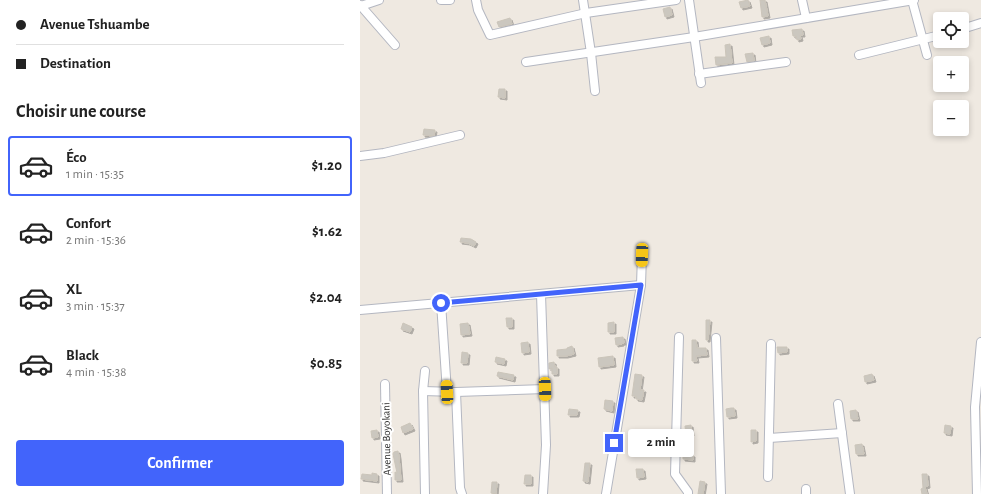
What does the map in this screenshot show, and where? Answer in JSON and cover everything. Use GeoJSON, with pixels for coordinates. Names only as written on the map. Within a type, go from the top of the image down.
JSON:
{"type":"FeatureCollection","features":[{"type":"Feature","properties":{"kind":"street"},"geometry":{"type":"LineString","coordinates":[[379,0],[360,5],[395,45]]}},
{"type":"Feature","properties":{"kind":"street"},"geometry":{"type":"LineString","coordinates":[[441,0],[450,0]]}},
{"type":"Feature","properties":{"kind":"street"},"geometry":{"type":"LineString","coordinates":[[476,0],[478,10],[490,35],[586,13],[676,0]]}},
{"type":"Feature","properties":{"kind":"street"},"geometry":{"type":"LineString","coordinates":[[583,0],[586,13],[595,90]]}},
{"type":"Feature","properties":{"kind":"street"},"geometry":{"type":"LineString","coordinates":[[689,0],[701,83]]}},
{"type":"Feature","properties":{"kind":"street"},"geometry":{"type":"LineString","coordinates":[[802,0],[806,18]]}},
{"type":"Feature","properties":{"kind":"street"},"geometry":{"type":"LineString","coordinates":[[526,62],[694,37],[913,0],[927,55]]}},
{"type":"Feature","properties":{"kind":"street"},"geometry":{"type":"LineString","coordinates":[[969,27],[981,23]]}},
{"type":"Feature","properties":{"kind":"street"},"geometry":{"type":"LineString","coordinates":[[859,55],[933,37]]}},
{"type":"Feature","properties":{"kind":"street"},"geometry":{"type":"LineString","coordinates":[[700,74],[786,62]]}},
{"type":"Feature","properties":{"kind":"street"},"geometry":{"type":"LineString","coordinates":[[360,156],[384,153],[460,135]]}},
{"type":"Feature","properties":{"kind":"street"},"geometry":{"type":"LineString","coordinates":[[606,494],[641,285],[642,255]]}},
{"type":"Feature","properties":{"kind":"street"},"geometry":{"type":"LineString","coordinates":[[360,310],[641,285]]}},
{"type":"Feature","properties":{"kind":"street"},"geometry":{"type":"LineString","coordinates":[[541,294],[546,445],[542,494]]}},
{"type":"Feature","properties":{"kind":"street"},"geometry":{"type":"LineString","coordinates":[[441,303],[447,392]]}},
{"type":"Feature","properties":{"kind":"street"},"geometry":{"type":"LineString","coordinates":[[679,337],[675,474],[688,494]]}},
{"type":"Feature","properties":{"kind":"street"},"geometry":{"type":"LineString","coordinates":[[716,338],[721,494]]}},
{"type":"Feature","properties":{"kind":"street"},"geometry":{"type":"LineString","coordinates":[[977,494],[975,407],[981,342]]}},
{"type":"Feature","properties":{"kind":"street"},"geometry":{"type":"LineString","coordinates":[[768,477],[771,344]]}},
{"type":"Feature","properties":{"kind":"street"},"geometry":{"type":"LineString","coordinates":[[425,371],[423,391],[425,494]]}},
{"type":"Feature","properties":{"kind":"street","name":"Avenue Boyokani"},"geometry":{"type":"LineString","coordinates":[[385,384],[387,494]]}},
{"type":"Feature","properties":{"kind":"street"},"geometry":{"type":"LineString","coordinates":[[423,391],[456,392],[545,389]]}},
{"type":"Feature","properties":{"kind":"street"},"geometry":{"type":"LineString","coordinates":[[456,392],[460,488],[462,494]]}},
{"type":"Feature","properties":{"kind":"street"},"geometry":{"type":"LineString","coordinates":[[838,404],[850,494]]}},
{"type":"Feature","properties":{"kind":"street"},"geometry":{"type":"LineString","coordinates":[[769,438],[842,433]]}},
{"type":"Feature","properties":{"kind":"building"},"geometry":{"type":"Polygon","coordinates":[[[748,0],[750,6],[741,8],[739,2],[748,0]]]}},
{"type":"Feature","properties":{"kind":"building"},"geometry":{"type":"Polygon","coordinates":[[[760,0],[765,0],[768,16],[762,17],[760,0]]]}},
{"type":"Feature","properties":{"kind":"building"},"geometry":{"type":"Polygon","coordinates":[[[670,7],[672,15],[665,17],[663,9],[670,7]]]}},
{"type":"Feature","properties":{"kind":"building"},"geometry":{"type":"Polygon","coordinates":[[[510,18],[512,24],[499,27],[497,22],[510,18]]]}},
{"type":"Feature","properties":{"kind":"building"},"geometry":{"type":"Polygon","coordinates":[[[802,29],[803,35],[800,35],[801,39],[797,40],[796,36],[793,36],[792,30],[802,29]]]}},
{"type":"Feature","properties":{"kind":"building"},"geometry":{"type":"Polygon","coordinates":[[[769,36],[770,43],[762,45],[760,38],[769,36]]]}},
{"type":"Feature","properties":{"kind":"building"},"geometry":{"type":"Polygon","coordinates":[[[730,44],[732,63],[716,65],[715,57],[726,57],[725,45],[730,44]]]}},
{"type":"Feature","properties":{"kind":"building"},"geometry":{"type":"Polygon","coordinates":[[[753,53],[754,61],[747,62],[745,54],[753,53]]]}},
{"type":"Feature","properties":{"kind":"building"},"geometry":{"type":"Polygon","coordinates":[[[499,89],[505,89],[505,98],[498,97],[499,89]]]}},
{"type":"Feature","properties":{"kind":"building"},"geometry":{"type":"Polygon","coordinates":[[[424,129],[435,130],[434,136],[423,135],[424,129]]]}},
{"type":"Feature","properties":{"kind":"building"},"geometry":{"type":"Polygon","coordinates":[[[461,238],[471,239],[476,242],[474,246],[468,243],[460,242],[461,238]]]}},
{"type":"Feature","properties":{"kind":"building"},"geometry":{"type":"Polygon","coordinates":[[[506,318],[512,318],[512,327],[507,327],[506,318]]]}},
{"type":"Feature","properties":{"kind":"building"},"geometry":{"type":"Polygon","coordinates":[[[706,320],[710,320],[708,340],[706,340],[706,320]]]}},
{"type":"Feature","properties":{"kind":"building"},"geometry":{"type":"Polygon","coordinates":[[[614,322],[614,332],[608,332],[608,323],[614,322]]]}},
{"type":"Feature","properties":{"kind":"building"},"geometry":{"type":"Polygon","coordinates":[[[403,323],[412,327],[410,332],[401,329],[403,323]]]}},
{"type":"Feature","properties":{"kind":"building"},"geometry":{"type":"Polygon","coordinates":[[[468,323],[470,334],[461,335],[460,324],[468,323]]]}},
{"type":"Feature","properties":{"kind":"building"},"geometry":{"type":"Polygon","coordinates":[[[623,337],[624,343],[616,345],[615,338],[623,337]]]}},
{"type":"Feature","properties":{"kind":"building"},"geometry":{"type":"Polygon","coordinates":[[[692,340],[696,340],[697,348],[706,348],[707,355],[696,356],[697,361],[692,361],[692,340]]]}},
{"type":"Feature","properties":{"kind":"building"},"geometry":{"type":"Polygon","coordinates":[[[528,342],[529,352],[522,353],[521,343],[528,342]]]}},
{"type":"Feature","properties":{"kind":"building"},"geometry":{"type":"Polygon","coordinates":[[[572,346],[574,354],[557,356],[557,350],[567,349],[572,346]]]}},
{"type":"Feature","properties":{"kind":"building"},"geometry":{"type":"Polygon","coordinates":[[[777,347],[787,347],[787,352],[778,353],[777,347]]]}},
{"type":"Feature","properties":{"kind":"building"},"geometry":{"type":"Polygon","coordinates":[[[462,352],[468,353],[467,363],[461,363],[462,352]]]}},
{"type":"Feature","properties":{"kind":"building"},"geometry":{"type":"Polygon","coordinates":[[[613,356],[614,365],[599,367],[598,358],[613,356]]]}},
{"type":"Feature","properties":{"kind":"building"},"geometry":{"type":"Polygon","coordinates":[[[496,357],[505,359],[504,364],[495,362],[496,357]]]}},
{"type":"Feature","properties":{"kind":"building"},"geometry":{"type":"Polygon","coordinates":[[[554,362],[555,367],[557,367],[557,374],[552,374],[552,368],[549,369],[549,363],[554,362]]]}},
{"type":"Feature","properties":{"kind":"building"},"geometry":{"type":"Polygon","coordinates":[[[498,372],[514,375],[513,380],[497,376],[498,372]]]}},
{"type":"Feature","properties":{"kind":"building"},"geometry":{"type":"Polygon","coordinates":[[[635,374],[642,375],[640,390],[644,390],[642,400],[636,399],[636,396],[632,396],[635,374]]]}},
{"type":"Feature","properties":{"kind":"building"},"geometry":{"type":"Polygon","coordinates":[[[872,374],[874,380],[865,382],[864,376],[872,374]]]}},
{"type":"Feature","properties":{"kind":"building"},"geometry":{"type":"Polygon","coordinates":[[[605,400],[613,401],[612,411],[604,409],[605,400]]]}},
{"type":"Feature","properties":{"kind":"building"},"geometry":{"type":"Polygon","coordinates":[[[734,408],[735,416],[727,417],[726,409],[734,408]]]}},
{"type":"Feature","properties":{"kind":"building"},"geometry":{"type":"Polygon","coordinates":[[[569,409],[578,410],[577,415],[568,415],[569,409]]]}},
{"type":"Feature","properties":{"kind":"building"},"geometry":{"type":"Polygon","coordinates":[[[856,410],[858,419],[851,419],[850,411],[856,410]]]}},
{"type":"Feature","properties":{"kind":"building"},"geometry":{"type":"Polygon","coordinates":[[[410,423],[413,429],[403,433],[401,427],[410,423]]]}},
{"type":"Feature","properties":{"kind":"building"},"geometry":{"type":"Polygon","coordinates":[[[691,425],[692,434],[686,435],[685,426],[691,425]]]}},
{"type":"Feature","properties":{"kind":"building"},"geometry":{"type":"Polygon","coordinates":[[[945,425],[951,426],[950,434],[944,433],[945,425]]]}},
{"type":"Feature","properties":{"kind":"building"},"geometry":{"type":"Polygon","coordinates":[[[377,430],[378,437],[372,438],[371,431],[377,430]]]}},
{"type":"Feature","properties":{"kind":"building"},"geometry":{"type":"Polygon","coordinates":[[[751,430],[756,430],[756,441],[751,442],[751,430]]]}},
{"type":"Feature","properties":{"kind":"building"},"geometry":{"type":"Polygon","coordinates":[[[862,444],[864,454],[856,454],[855,445],[862,444]]]}},
{"type":"Feature","properties":{"kind":"building"},"geometry":{"type":"Polygon","coordinates":[[[398,451],[401,480],[395,480],[395,472],[397,473],[393,454],[394,452],[398,451]]]}},
{"type":"Feature","properties":{"kind":"building"},"geometry":{"type":"Polygon","coordinates":[[[683,454],[693,455],[693,460],[683,459],[683,454]]]}},
{"type":"Feature","properties":{"kind":"building"},"geometry":{"type":"Polygon","coordinates":[[[585,463],[590,463],[588,482],[583,481],[585,463]]]}},
{"type":"Feature","properties":{"kind":"building"},"geometry":{"type":"Polygon","coordinates":[[[636,469],[643,469],[644,477],[637,478],[636,469]]]}},
{"type":"Feature","properties":{"kind":"building"},"geometry":{"type":"Polygon","coordinates":[[[372,473],[377,474],[377,481],[361,479],[362,474],[372,475],[372,473]]]}},
{"type":"Feature","properties":{"kind":"building"},"geometry":{"type":"Polygon","coordinates":[[[922,474],[927,474],[928,486],[925,487],[927,494],[922,494],[922,474]]]}},
{"type":"Feature","properties":{"kind":"building"},"geometry":{"type":"Polygon","coordinates":[[[525,475],[531,475],[531,484],[524,484],[525,475]]]}},
{"type":"Feature","properties":{"kind":"building"},"geometry":{"type":"Polygon","coordinates":[[[700,481],[705,482],[703,494],[698,494],[700,481]]]}},
{"type":"Feature","properties":{"kind":"building"},"geometry":{"type":"Polygon","coordinates":[[[492,482],[497,482],[496,494],[491,493],[492,482]]]}},
{"type":"Feature","properties":{"kind":"route"},"geometry":{"type":"LineString","coordinates":[[441,303],[641,285],[628,370],[614,443]]}}]}
